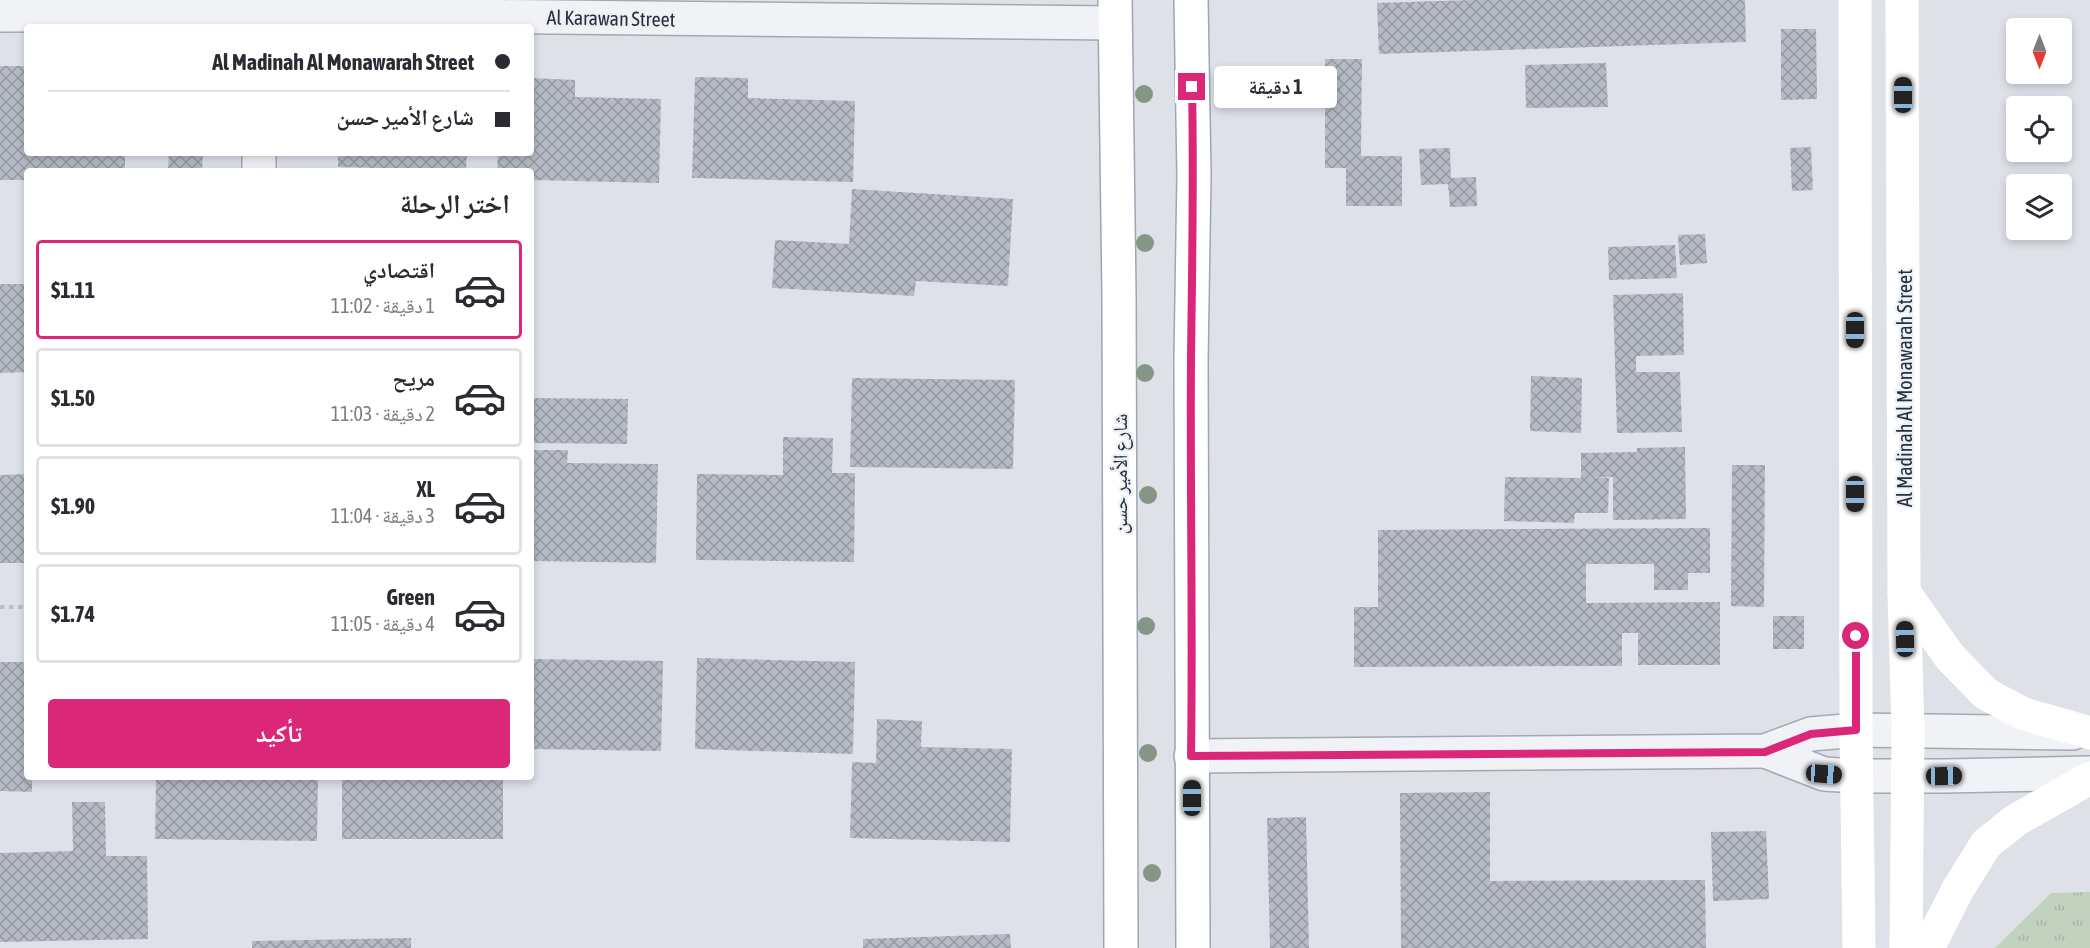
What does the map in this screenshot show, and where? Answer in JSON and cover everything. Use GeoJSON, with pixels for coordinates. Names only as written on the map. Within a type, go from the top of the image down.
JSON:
{"type":"FeatureCollection","features":[{"type":"Feature","properties":{"kind":"main road"},"geometry":{"type":"LineString","coordinates":[[1191,0],[1194,175],[1191,360],[1193,948]]}},
{"type":"Feature","properties":{"kind":"main road"},"geometry":{"type":"LineString","coordinates":[[1855,0],[1856,730],[1859,948]]}},
{"type":"Feature","properties":{"kind":"main road","name":"Al Madinah Al Monawarah Street"},"geometry":{"type":"LineString","coordinates":[[1902,0],[1904,592],[1908,731],[1906,948]]}},
{"type":"Feature","properties":{"kind":"main road","name":"شارع الأمير حسن"},"geometry":{"type":"LineString","coordinates":[[1115,12],[1119,294],[1121,948]]}},
{"type":"Feature","properties":{"kind":"main road"},"geometry":{"type":"LineString","coordinates":[[1904,592],[1950,657],[1986,694],[2024,714],[2090,733]]}},
{"type":"Feature","properties":{"kind":"main road"},"geometry":{"type":"LineString","coordinates":[[1928,948],[1958,889],[1986,844],[2016,820],[2090,776]]}},
{"type":"Feature","properties":{"kind":"street","name":"Al Karawan Street"},"geometry":{"type":"LineString","coordinates":[[0,15],[260,21],[602,9],[1115,12]]}},
{"type":"Feature","properties":{"kind":"street"},"geometry":{"type":"LineString","coordinates":[[1765,752],[1811,734],[1856,730],[2090,733]]}},
{"type":"Feature","properties":{"kind":"street"},"geometry":{"type":"LineString","coordinates":[[1191,756],[1765,752],[1824,774],[2090,776]]}},
{"type":"Feature","properties":{"kind":"path"},"geometry":{"type":"LineString","coordinates":[[0,607],[24,607]]}},
{"type":"Feature","properties":{"kind":"green space"},"geometry":{"type":"Polygon","coordinates":[[[2090,892],[2090,948],[1995,948],[2051,893],[2090,892]]]}},
{"type":"Feature","properties":{"kind":"building"},"geometry":{"type":"Polygon","coordinates":[[[1471,0],[1745,0],[1746,42],[1379,54],[1377,3],[1471,0]]]}},
{"type":"Feature","properties":{"kind":"building"},"geometry":{"type":"Polygon","coordinates":[[[1781,29],[1816,29],[1817,99],[1781,100],[1781,29]]]}},
{"type":"Feature","properties":{"kind":"building"},"geometry":{"type":"Polygon","coordinates":[[[1325,59],[1362,59],[1361,156],[1402,156],[1402,206],[1346,206],[1346,168],[1325,168],[1325,59]]]}},
{"type":"Feature","properties":{"kind":"building"},"geometry":{"type":"Polygon","coordinates":[[[1606,63],[1608,107],[1526,108],[1525,65],[1606,63]]]}},
{"type":"Feature","properties":{"kind":"building"},"geometry":{"type":"Polygon","coordinates":[[[0,66],[24,66],[24,156],[125,156],[125,168],[24,168],[24,180],[0,180],[0,66]]]}},
{"type":"Feature","properties":{"kind":"building"},"geometry":{"type":"Polygon","coordinates":[[[695,77],[748,78],[748,98],[855,101],[853,182],[692,178],[695,77]]]}},
{"type":"Feature","properties":{"kind":"building"},"geometry":{"type":"Polygon","coordinates":[[[534,78],[575,80],[575,97],[661,99],[659,183],[534,180],[534,168],[497,168],[498,156],[534,156],[534,78]]]}},
{"type":"Feature","properties":{"kind":"building"},"geometry":{"type":"Polygon","coordinates":[[[1811,147],[1813,190],[1792,191],[1790,148],[1811,147]]]}},
{"type":"Feature","properties":{"kind":"building"},"geometry":{"type":"Polygon","coordinates":[[[1450,148],[1451,178],[1476,177],[1477,206],[1450,207],[1448,184],[1421,185],[1419,149],[1450,148]]]}},
{"type":"Feature","properties":{"kind":"building"},"geometry":{"type":"Polygon","coordinates":[[[169,156],[203,156],[202,168],[168,168],[169,156]]]}},
{"type":"Feature","properties":{"kind":"building"},"geometry":{"type":"Polygon","coordinates":[[[338,156],[467,156],[466,168],[338,167],[338,156]]]}},
{"type":"Feature","properties":{"kind":"building"},"geometry":{"type":"Polygon","coordinates":[[[852,189],[1013,199],[1008,286],[916,281],[914,296],[772,288],[775,240],[849,244],[852,189]]]}},
{"type":"Feature","properties":{"kind":"building"},"geometry":{"type":"Polygon","coordinates":[[[1705,234],[1707,263],[1680,265],[1678,235],[1705,234]]]}},
{"type":"Feature","properties":{"kind":"building"},"geometry":{"type":"Polygon","coordinates":[[[1675,245],[1677,278],[1609,280],[1608,247],[1675,245]]]}},
{"type":"Feature","properties":{"kind":"building"},"geometry":{"type":"Polygon","coordinates":[[[0,284],[24,284],[24,372],[0,373],[0,284]]]}},
{"type":"Feature","properties":{"kind":"building"},"geometry":{"type":"Polygon","coordinates":[[[1683,293],[1684,355],[1636,356],[1636,372],[1680,372],[1682,432],[1617,433],[1613,295],[1683,293]]]}},
{"type":"Feature","properties":{"kind":"building"},"geometry":{"type":"Polygon","coordinates":[[[1531,376],[1582,378],[1581,433],[1530,431],[1531,376]]]}},
{"type":"Feature","properties":{"kind":"building"},"geometry":{"type":"Polygon","coordinates":[[[852,378],[1015,380],[1013,469],[850,467],[852,378]]]}},
{"type":"Feature","properties":{"kind":"building"},"geometry":{"type":"Polygon","coordinates":[[[534,398],[628,399],[627,444],[534,443],[534,398]]]}},
{"type":"Feature","properties":{"kind":"building"},"geometry":{"type":"Polygon","coordinates":[[[783,437],[833,438],[832,473],[855,473],[854,562],[696,560],[697,474],[783,475],[783,437]]]}},
{"type":"Feature","properties":{"kind":"building"},"geometry":{"type":"Polygon","coordinates":[[[1685,447],[1686,519],[1613,520],[1613,477],[1590,478],[1609,478],[1608,513],[1575,513],[1574,523],[1504,521],[1505,477],[1581,478],[1581,453],[1637,452],[1637,448],[1685,447]]]}},
{"type":"Feature","properties":{"kind":"building"},"geometry":{"type":"Polygon","coordinates":[[[534,450],[568,450],[567,463],[658,464],[656,563],[534,561],[534,450]]]}},
{"type":"Feature","properties":{"kind":"building"},"geometry":{"type":"Polygon","coordinates":[[[1732,465],[1765,465],[1764,607],[1731,606],[1732,465]]]}},
{"type":"Feature","properties":{"kind":"building"},"geometry":{"type":"Polygon","coordinates":[[[24,474],[24,563],[0,563],[0,475],[24,474]]]}},
{"type":"Feature","properties":{"kind":"building"},"geometry":{"type":"Polygon","coordinates":[[[1710,528],[1710,573],[1688,573],[1688,590],[1654,590],[1654,564],[1586,564],[1586,603],[1720,602],[1720,665],[1638,665],[1638,633],[1622,633],[1622,666],[1354,667],[1354,607],[1378,607],[1378,530],[1710,528]]]}},
{"type":"Feature","properties":{"kind":"building"},"geometry":{"type":"Polygon","coordinates":[[[1773,616],[1804,616],[1804,649],[1773,649],[1773,616]]]}},
{"type":"Feature","properties":{"kind":"building"},"geometry":{"type":"Polygon","coordinates":[[[697,658],[855,662],[853,754],[695,749],[697,658]]]}},
{"type":"Feature","properties":{"kind":"building"},"geometry":{"type":"Polygon","coordinates":[[[534,659],[663,661],[661,751],[534,749],[534,659]]]}},
{"type":"Feature","properties":{"kind":"building"},"geometry":{"type":"Polygon","coordinates":[[[0,662],[24,662],[24,780],[32,780],[32,792],[0,791],[0,662]]]}},
{"type":"Feature","properties":{"kind":"building"},"geometry":{"type":"Polygon","coordinates":[[[877,719],[922,721],[921,747],[1012,749],[1010,842],[850,838],[852,762],[876,763],[877,719]]]}},
{"type":"Feature","properties":{"kind":"building"},"geometry":{"type":"Polygon","coordinates":[[[156,780],[318,780],[317,841],[155,839],[156,780]]]}},
{"type":"Feature","properties":{"kind":"building"},"geometry":{"type":"Polygon","coordinates":[[[342,780],[503,780],[503,839],[342,839],[342,780]]]}},
{"type":"Feature","properties":{"kind":"building"},"geometry":{"type":"Polygon","coordinates":[[[1490,792],[1490,881],[1705,880],[1706,948],[1401,948],[1400,793],[1490,792]]]}},
{"type":"Feature","properties":{"kind":"building"},"geometry":{"type":"Polygon","coordinates":[[[72,802],[105,802],[106,856],[147,856],[148,939],[0,942],[0,853],[73,851],[72,802]]]}},
{"type":"Feature","properties":{"kind":"building"},"geometry":{"type":"Polygon","coordinates":[[[1306,817],[1309,948],[1270,948],[1267,818],[1306,817]]]}},
{"type":"Feature","properties":{"kind":"building"},"geometry":{"type":"Polygon","coordinates":[[[1766,831],[1769,899],[1713,901],[1711,832],[1766,831]]]}},
{"type":"Feature","properties":{"kind":"building"},"geometry":{"type":"Polygon","coordinates":[[[1010,934],[1011,948],[863,948],[863,939],[1010,934]]]}},
{"type":"Feature","properties":{"kind":"building"},"geometry":{"type":"Polygon","coordinates":[[[411,938],[411,948],[252,948],[252,941],[411,938]]]}},
{"type":"Feature","properties":{"kind":"route"},"geometry":{"type":"LineString","coordinates":[[1192,87],[1194,175],[1191,360],[1193,661],[1191,756],[1765,752],[1811,734],[1856,730],[1856,636]]}}]}
